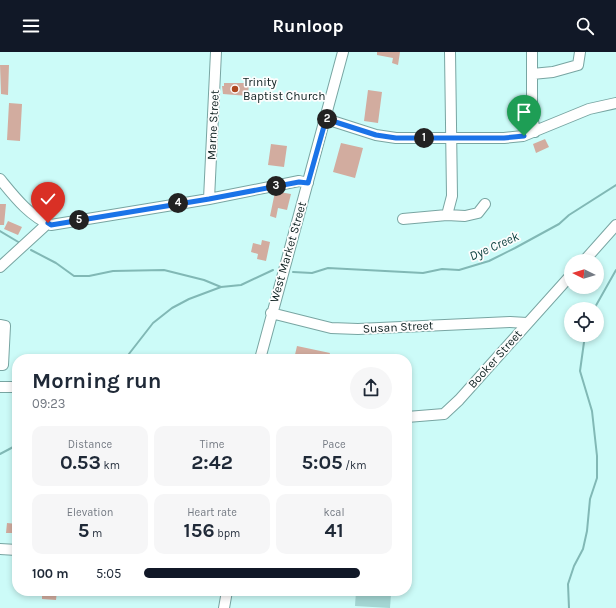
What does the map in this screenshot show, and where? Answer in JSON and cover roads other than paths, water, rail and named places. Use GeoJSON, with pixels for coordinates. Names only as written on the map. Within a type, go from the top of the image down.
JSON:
{"type":"FeatureCollection","features":[{"type":"Feature","properties":{"kind":"street","name":"Marne Street"},"geometry":{"type":"LineString","coordinates":[[209,199],[216,52]]}},
{"type":"Feature","properties":{"kind":"street","name":"West Market Street"},"geometry":{"type":"LineString","coordinates":[[261,354],[343,52]]}},
{"type":"Feature","properties":{"kind":"street"},"geometry":{"type":"LineString","coordinates":[[447,215],[452,196],[450,52]]}},
{"type":"Feature","properties":{"kind":"street"},"geometry":{"type":"LineString","coordinates":[[532,52],[532,115],[535,132]]}},
{"type":"Feature","properties":{"kind":"street"},"geometry":{"type":"LineString","coordinates":[[532,74],[552,72],[578,65],[580,52]]}},
{"type":"Feature","properties":{"kind":"street"},"geometry":{"type":"LineString","coordinates":[[326,119],[376,135],[396,138],[504,138],[524,136],[589,109],[616,103]]}},
{"type":"Feature","properties":{"kind":"street"},"geometry":{"type":"LineString","coordinates":[[0,179],[14,197],[40,221],[51,225],[209,199],[299,182],[308,183]]}},
{"type":"Feature","properties":{"kind":"street"},"geometry":{"type":"LineString","coordinates":[[403,219],[447,215],[465,216],[478,213],[485,204]]}},
{"type":"Feature","properties":{"kind":"street"},"geometry":{"type":"LineString","coordinates":[[0,267],[48,223]]}},
{"type":"Feature","properties":{"kind":"street"},"geometry":{"type":"LineString","coordinates":[[590,254],[616,225]]}},
{"type":"Feature","properties":{"kind":"street","name":"Booker Street"},"geometry":{"type":"LineString","coordinates":[[412,417],[444,414],[459,400],[564,283]]}},
{"type":"Feature","properties":{"kind":"street","name":"Susan Street"},"geometry":{"type":"LineString","coordinates":[[272,313],[331,328],[358,329],[510,322],[527,323]]}},
{"type":"Feature","properties":{"kind":"street"},"geometry":{"type":"LineString","coordinates":[[0,325],[5,326],[3,365],[0,365]]}},
{"type":"Feature","properties":{"kind":"street"},"geometry":{"type":"LineString","coordinates":[[0,387],[12,387]]}},
{"type":"Feature","properties":{"kind":"street"},"geometry":{"type":"LineString","coordinates":[[0,548],[12,549]]}},
{"type":"Feature","properties":{"kind":"street"},"geometry":{"type":"LineString","coordinates":[[224,608],[225,596]]}},
{"type":"Feature","properties":{"kind":"waterway","name":"Dye Creek"},"geometry":{"type":"LineString","coordinates":[[293,272],[312,273],[328,268],[423,273],[442,269],[459,270],[489,261],[515,248],[559,224],[569,215],[616,185]]}},
{"type":"Feature","properties":{"kind":"waterway"},"geometry":{"type":"LineString","coordinates":[[0,231],[20,243]]}},
{"type":"Feature","properties":{"kind":"waterway"},"geometry":{"type":"LineString","coordinates":[[31,250],[56,263],[74,276],[89,276],[113,271],[164,270],[204,280],[221,287]]}},
{"type":"Feature","properties":{"kind":"waterway","name":"Dye Creek"},"geometry":{"type":"LineString","coordinates":[[129,354],[153,323],[172,308],[189,299],[221,287],[241,285],[273,270]]}},
{"type":"Feature","properties":{"kind":"waterway"},"geometry":{"type":"LineString","coordinates":[[598,302],[616,270]]}},
{"type":"Feature","properties":{"kind":"waterway"},"geometry":{"type":"LineString","coordinates":[[569,608],[568,584],[574,566],[583,549],[587,531],[590,499],[597,478],[597,456],[592,411],[580,371],[584,342]]}},
{"type":"Feature","properties":{"kind":"waterway","name":"Dye Creek"},"geometry":{"type":"LineString","coordinates":[[0,454],[12,448]]}},
{"type":"Feature","properties":{"kind":"place","name":"Trinity Baptist Church"},"geometry":{"type":"Point","coordinates":[235,89]}}]}
